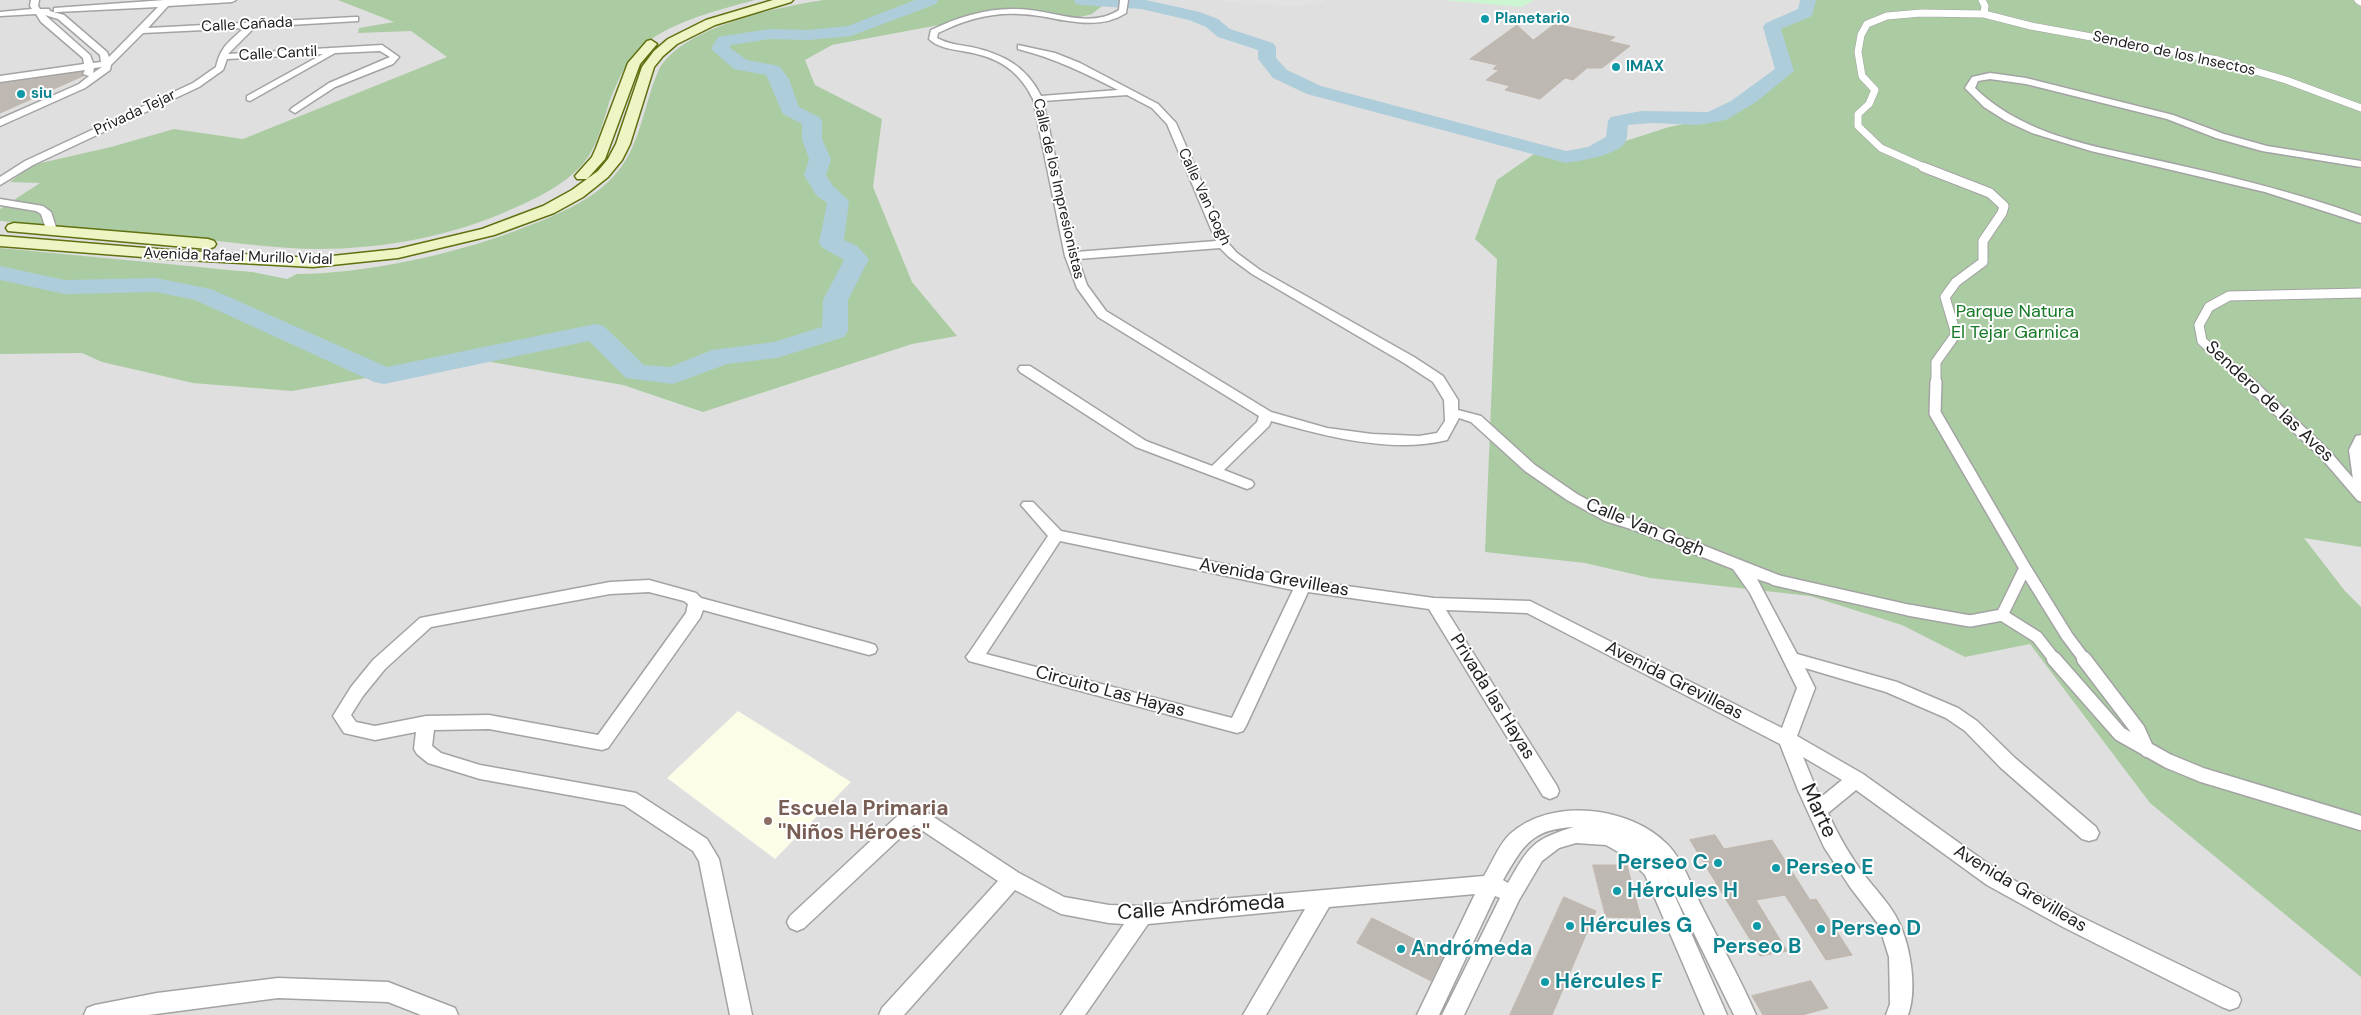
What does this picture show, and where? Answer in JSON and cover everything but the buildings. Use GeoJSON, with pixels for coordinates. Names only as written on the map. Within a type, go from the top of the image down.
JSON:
{"type":"FeatureCollection","features":[{"type":"Feature","properties":{"kind":"main road","name":"Avenida Rafael Murillo Vidal"},"geometry":{"type":"LineString","coordinates":[[0,227],[51,230],[280,252],[344,254],[417,244],[495,224],[548,199],[586,173],[598,159],[603,148],[632,68],[653,41],[697,18],[757,0]]}},
{"type":"Feature","properties":{"kind":"main road","name":"Avenida Rafael Murillo Vidal"},"geometry":{"type":"LineString","coordinates":[[0,240],[146,254],[298,262],[340,261],[418,251],[500,228],[534,216],[564,201],[586,188],[605,172],[624,146],[648,66],[670,43],[706,24],[787,0]]}},
{"type":"Feature","properties":{"kind":"street"},"geometry":{"type":"LineString","coordinates":[[0,116],[70,86],[90,72],[87,57],[44,20],[34,6],[35,0]]}},
{"type":"Feature","properties":{"kind":"street"},"geometry":{"type":"LineString","coordinates":[[0,14],[167,2],[232,0]]}},
{"type":"Feature","properties":{"kind":"street"},"geometry":{"type":"LineString","coordinates":[[1982,0],[1985,6],[1984,14]]}},
{"type":"Feature","properties":{"kind":"street"},"geometry":{"type":"LineString","coordinates":[[0,79],[106,64],[122,51],[167,2]]}},
{"type":"Feature","properties":{"kind":"street"},"geometry":{"type":"LineString","coordinates":[[1088,20],[1112,19],[1120,14],[1124,2]]}},
{"type":"Feature","properties":{"kind":"street"},"geometry":{"type":"LineString","coordinates":[[1088,20],[1100,17],[1114,3]]}},
{"type":"Feature","properties":{"kind":"street"},"geometry":{"type":"LineString","coordinates":[[0,123],[82,86],[107,68],[104,54],[61,16],[39,11]]}},
{"type":"Feature","properties":{"kind":"street","name":"Calle de los Impresionistas"},"geometry":{"type":"LineString","coordinates":[[1088,20],[1036,12],[1008,11],[955,22],[934,32],[933,39],[941,45],[986,52],[1016,66],[1030,80],[1038,99],[1071,256],[1081,285],[1102,314],[1266,415],[1326,432],[1372,438],[1419,440],[1442,437],[1452,421],[1452,412]]}},
{"type":"Feature","properties":{"kind":"street","name":"Sendero de los Insectos"},"geometry":{"type":"LineString","coordinates":[[2025,568],[1935,413],[1936,362],[1956,334],[1945,297],[1956,282],[1983,262],[1983,241],[2002,213],[2004,206],[1990,192],[1896,156],[1881,148],[1858,126],[1858,114],[1869,104],[1875,90],[1862,76],[1858,52],[1861,36],[1867,24],[1887,16],[1921,13],[1984,14],[2031,26],[2218,60],[2286,80],[2361,108]]}},
{"type":"Feature","properties":{"kind":"street","name":"Calle Cañada"},"geometry":{"type":"LineString","coordinates":[[140,31],[355,19]]}},
{"type":"Feature","properties":{"kind":"street","name":"Privada Tejar"},"geometry":{"type":"LineString","coordinates":[[0,182],[30,162],[196,85],[220,68],[224,52],[252,25]]}},
{"type":"Feature","properties":{"kind":"street","name":"Calle Van Gogh"},"geometry":{"type":"LineString","coordinates":[[1021,47],[1052,55],[1077,65],[1155,106],[1171,123],[1223,244],[1233,255],[1256,272],[1409,360],[1438,379],[1451,400],[1452,412],[1476,419],[1530,468],[1572,497],[1602,514],[1639,526],[1775,580]]}},
{"type":"Feature","properties":{"kind":"street","name":"Calle Cantil"},"geometry":{"type":"LineString","coordinates":[[221,58],[382,48],[395,57],[390,62],[332,85],[295,110]]}},
{"type":"Feature","properties":{"kind":"street"},"geometry":{"type":"LineString","coordinates":[[250,98],[335,51]]}},
{"type":"Feature","properties":{"kind":"street"},"geometry":{"type":"LineString","coordinates":[[2361,164],[2266,149],[2220,136],[2170,117],[2026,81],[1990,76],[1975,79],[1970,88],[1977,97],[1999,113],[2038,131],[2096,148],[2286,195],[2332,208],[2361,220]]}},
{"type":"Feature","properties":{"kind":"street"},"geometry":{"type":"LineString","coordinates":[[1038,99],[1130,92]]}},
{"type":"Feature","properties":{"kind":"street"},"geometry":{"type":"LineString","coordinates":[[0,202],[39,208],[46,212],[51,230]]}},
{"type":"Feature","properties":{"kind":"street"},"geometry":{"type":"LineString","coordinates":[[1071,256],[1223,244]]}},
{"type":"Feature","properties":{"kind":"street","name":"Sendero de las Aves"},"geometry":{"type":"LineString","coordinates":[[2361,293],[2229,296],[2209,307],[2198,325],[2202,341],[2286,416],[2344,473],[2361,496]]}},
{"type":"Feature","properties":{"kind":"street"},"geometry":{"type":"LineString","coordinates":[[1025,369],[1141,444],[1247,484]]}},
{"type":"Feature","properties":{"kind":"street"},"geometry":{"type":"LineString","coordinates":[[1214,472],[1264,424],[1266,415]]}},
{"type":"Feature","properties":{"kind":"street"},"geometry":{"type":"LineString","coordinates":[[2361,439],[2356,450],[2361,488]]}},
{"type":"Feature","properties":{"kind":"street"},"geometry":{"type":"LineString","coordinates":[[1028,506],[1056,535]]}},
{"type":"Feature","properties":{"kind":"street","name":"Circuito Las Hayas"},"geometry":{"type":"LineString","coordinates":[[1056,535],[974,656],[1238,726],[1303,586]]}},
{"type":"Feature","properties":{"kind":"street","name":"Avenida Grevilleas"},"geometry":{"type":"LineString","coordinates":[[1056,535],[1303,586],[1434,604],[1530,607],[1787,739],[1856,778],[1994,879],[2070,921],[2230,1000]]}},
{"type":"Feature","properties":{"kind":"street"},"geometry":{"type":"LineString","coordinates":[[1740,566],[1757,591],[1806,688],[1787,739]]}},
{"type":"Feature","properties":{"kind":"street"},"geometry":{"type":"LineString","coordinates":[[2002,615],[2025,568]]}},
{"type":"Feature","properties":{"kind":"street"},"geometry":{"type":"LineString","coordinates":[[2025,568],[2067,636],[2138,730],[2147,750]]}},
{"type":"Feature","properties":{"kind":"street"},"geometry":{"type":"LineString","coordinates":[[1775,580],[1908,610],[1970,621],[2002,615],[2037,637],[2120,734],[2147,750],[2202,775],[2339,818],[2361,823]]}},
{"type":"Feature","properties":{"kind":"street"},"geometry":{"type":"LineString","coordinates":[[696,603],[694,614],[602,743],[489,722],[426,723],[375,733],[350,728],[342,716],[349,700],[409,634],[426,622],[633,585],[649,586],[690,597],[696,603],[722,608],[869,649]]}},
{"type":"Feature","properties":{"kind":"street","name":"Privada las Hayas"},"geometry":{"type":"LineString","coordinates":[[1434,604],[1550,790]]}},
{"type":"Feature","properties":{"kind":"street"},"geometry":{"type":"LineString","coordinates":[[1791,658],[1891,687],[1952,713],[1971,726],[2008,763],[2089,833]]}},
{"type":"Feature","properties":{"kind":"street"},"geometry":{"type":"LineString","coordinates":[[426,723],[423,749],[435,758],[480,772],[629,798],[700,845],[709,859],[741,1015]]}},
{"type":"Feature","properties":{"kind":"street","name":"Marte"},"geometry":{"type":"LineString","coordinates":[[1787,739],[1831,841],[1857,881],[1888,921],[1900,957],[1901,1004],[1897,1015]]}},
{"type":"Feature","properties":{"kind":"street"},"geometry":{"type":"LineString","coordinates":[[1817,810],[1856,778]]}},
{"type":"Feature","properties":{"kind":"street","name":"Calle Andrómeda"},"geometry":{"type":"LineString","coordinates":[[796,922],[913,814],[1012,879],[1061,905],[1109,914],[1142,915],[1490,884],[1512,894]]}},
{"type":"Feature","properties":{"kind":"street"},"geometry":{"type":"LineString","coordinates":[[1428,1015],[1490,884],[1516,841],[1537,826],[1561,820],[1583,819],[1612,823],[1642,836],[1661,851],[1677,877],[1745,1015]]}},
{"type":"Feature","properties":{"kind":"street"},"geometry":{"type":"LineString","coordinates":[[1453,1015],[1512,894],[1535,855],[1553,842],[1576,835],[1608,837],[1634,850],[1653,870],[1716,1015]]}},
{"type":"Feature","properties":{"kind":"street"},"geometry":{"type":"LineString","coordinates":[[890,1015],[1012,879]]}},
{"type":"Feature","properties":{"kind":"street"},"geometry":{"type":"LineString","coordinates":[[1254,1015],[1322,900]]}},
{"type":"Feature","properties":{"kind":"street"},"geometry":{"type":"LineString","coordinates":[[1072,1015],[1142,915]]}},
{"type":"Feature","properties":{"kind":"street"},"geometry":{"type":"LineString","coordinates":[[95,1015],[158,1003],[278,988],[388,992],[447,1015]]}},
{"type":"Feature","properties":{"kind":"shaded area"},"geometry":{"type":"Polygon","coordinates":[[[0,0],[2361,0],[2361,1015],[0,1015],[0,0]]]}},
{"type":"Feature","properties":{"kind":"shaded area"},"geometry":{"type":"Polygon","coordinates":[[[1222,0],[1322,0],[1325,2],[1298,6],[1226,2],[1222,0]]]}},
{"type":"Feature","properties":{"kind":"shaded area"},"geometry":{"type":"Polygon","coordinates":[[[213,260],[318,263],[287,279],[208,263],[213,260]]]}},
{"type":"Feature","properties":{"kind":"shaded area"},"geometry":{"type":"Polygon","coordinates":[[[2304,538],[2361,547],[2361,607],[2345,591],[2304,538]]]}},
{"type":"Feature","properties":{"kind":"shaded area","name":"Escuela Primaria ''Niños Héroes''"},"geometry":{"type":"Polygon","coordinates":[[[738,711],[851,782],[775,859],[667,778],[738,711]]]}},
{"type":"Feature","properties":{"kind":"green space"},"geometry":{"type":"Polygon","coordinates":[[[338,0],[755,0],[689,20],[656,36],[643,46],[632,57],[622,72],[594,146],[585,162],[555,187],[538,197],[466,227],[442,234],[368,247],[303,249],[0,221],[0,209],[40,183],[10,182],[32,165],[111,147],[174,129],[243,139],[447,57],[411,31],[358,33],[359,28],[394,22],[338,0]]]}},
{"type":"Feature","properties":{"kind":"green space"},"geometry":{"type":"Polygon","coordinates":[[[823,0],[1103,0],[1102,6],[1092,14],[1061,22],[1019,10],[832,45],[805,60],[815,85],[882,119],[873,187],[912,282],[957,336],[912,344],[703,412],[623,385],[474,359],[292,391],[193,383],[102,362],[82,353],[0,354],[0,248],[263,273],[295,274],[349,271],[378,267],[406,262],[490,240],[580,203],[603,187],[613,177],[622,166],[635,141],[657,74],[667,58],[684,44],[730,22],[781,8],[823,0]]]}},
{"type":"Feature","properties":{"kind":"green space"},"geometry":{"type":"Polygon","coordinates":[[[1443,0],[1534,0],[1522,7],[1443,0]]]}},
{"type":"Feature","properties":{"kind":"green space","name":"Parque Natura El Tejar Garnica"},"geometry":{"type":"Polygon","coordinates":[[[1809,0],[2361,0],[2361,977],[2150,803],[2030,644],[1965,657],[1902,625],[1810,596],[1650,578],[1585,563],[1485,552],[1497,259],[1475,239],[1497,180],[1537,152],[1600,153],[1616,144],[1669,127],[1718,117],[1739,105],[1746,91],[1785,73],[1785,61],[1768,42],[1777,34],[1772,25],[1787,16],[1812,7],[1809,0]]]}},
{"type":"Feature","properties":{"kind":"waterway"},"geometry":{"type":"LineString","coordinates":[[0,273],[65,287],[156,285],[202,294],[384,376],[595,332],[636,372],[673,376],[722,356],[777,350],[835,331],[834,308],[838,292],[857,259],[849,251],[831,243],[836,223],[838,201],[824,190],[815,175],[820,159],[812,139],[812,121],[790,110],[779,79],[772,70],[741,65],[720,49],[724,41],[770,34],[808,35],[851,31],[930,0]]}},
{"type":"Feature","properties":{"kind":"waterway"},"geometry":{"type":"LineString","coordinates":[[1082,0],[1141,4],[1194,16],[1212,23],[1224,33],[1267,47],[1267,59],[1280,74],[1314,90],[1357,103],[1566,157],[1594,152],[1616,140],[1618,121],[1641,117],[1710,118],[1738,105],[1785,71],[1772,27],[1806,12],[1808,0]]}},
{"type":"Feature","properties":{"kind":"place","name":"Planetario"},"geometry":{"type":"Point","coordinates":[1485,19]}},
{"type":"Feature","properties":{"kind":"place","name":"IMAX"},"geometry":{"type":"Point","coordinates":[1616,67]}},
{"type":"Feature","properties":{"kind":"place","name":"siu"},"geometry":{"type":"Point","coordinates":[21,94]}},
{"type":"Feature","properties":{"kind":"place","name":"Escuela Primaria ''Niños Héroes''"},"geometry":{"type":"Point","coordinates":[768,821]}},
{"type":"Feature","properties":{"kind":"place","name":"Perseo C"},"geometry":{"type":"Point","coordinates":[1718,863]}},
{"type":"Feature","properties":{"kind":"place","name":"Perseo E"},"geometry":{"type":"Point","coordinates":[1776,868]}},
{"type":"Feature","properties":{"kind":"place","name":"Hércules H"},"geometry":{"type":"Point","coordinates":[1617,891]}},
{"type":"Feature","properties":{"kind":"place","name":"Hércules G"},"geometry":{"type":"Point","coordinates":[1570,926]}},
{"type":"Feature","properties":{"kind":"place","name":"Perseo B"},"geometry":{"type":"Point","coordinates":[1757,926]}},
{"type":"Feature","properties":{"kind":"place","name":"Perseo D"},"geometry":{"type":"Point","coordinates":[1821,929]}},
{"type":"Feature","properties":{"kind":"place","name":"Andrómeda"},"geometry":{"type":"Point","coordinates":[1401,949]}},
{"type":"Feature","properties":{"kind":"place","name":"Hércules F"},"geometry":{"type":"Point","coordinates":[1545,982]}}]}
